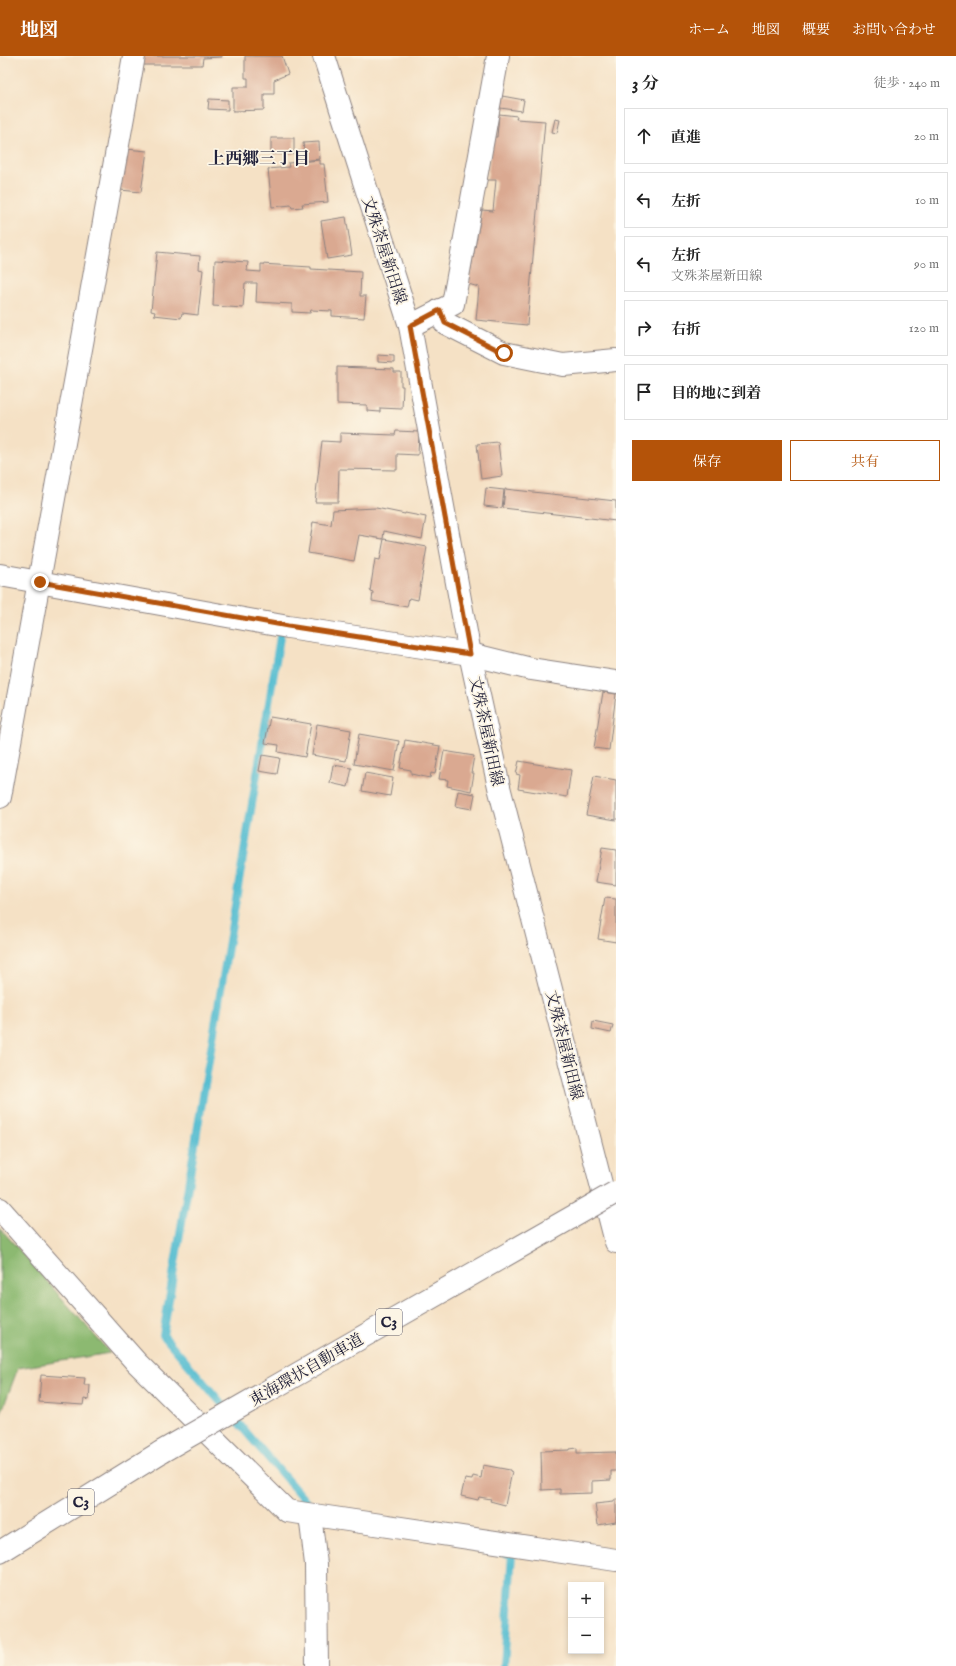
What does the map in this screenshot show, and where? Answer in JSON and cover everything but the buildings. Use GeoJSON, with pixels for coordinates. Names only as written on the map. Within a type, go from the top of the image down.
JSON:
{"type":"FeatureCollection","features":[{"type":"Feature","properties":{"kind":"main road"},"geometry":{"type":"LineString","coordinates":[[0,797],[134,56]]}},
{"type":"Feature","properties":{"kind":"main road","name":"文殊茶屋新田線"},"geometry":{"type":"LineString","coordinates":[[324,56],[410,326],[470,654],[499,787],[616,1242]]}},
{"type":"Feature","properties":{"kind":"main road"},"geometry":{"type":"LineString","coordinates":[[410,326],[453,304],[498,56]]}},
{"type":"Feature","properties":{"kind":"main road"},"geometry":{"type":"LineString","coordinates":[[440,310],[445,323],[504,353],[562,365],[616,360]]}},
{"type":"Feature","properties":{"kind":"main road"},"geometry":{"type":"LineString","coordinates":[[0,575],[288,626],[470,654],[531,669],[616,682]]}},
{"type":"Feature","properties":{"kind":"main road","name":"東海環状自動車道"},"geometry":{"type":"LineString","coordinates":[[0,1552],[161,1452],[616,1192]]}},
{"type":"Feature","properties":{"kind":"main road"},"geometry":{"type":"LineString","coordinates":[[0,1210],[136,1362],[287,1511],[616,1560]]}},
{"type":"Feature","properties":{"kind":"main road"},"geometry":{"type":"LineString","coordinates":[[310,1515],[316,1564],[317,1666]]}},
{"type":"Feature","properties":{"kind":"green space"},"geometry":{"type":"Polygon","coordinates":[[[0,1228],[110,1353],[18,1368],[0,1416],[0,1228]]]}},
{"type":"Feature","properties":{"kind":"waterway"},"geometry":{"type":"LineString","coordinates":[[281,631],[163,1335],[313,1510]]}},
{"type":"Feature","properties":{"kind":"waterway"},"geometry":{"type":"LineString","coordinates":[[503,1553],[512,1554],[504,1666]]}},
{"type":"Feature","properties":{"kind":"district","name":"上西郷三丁目"},"geometry":{"type":"Point","coordinates":[259,158]}},
{"type":"Feature","properties":{"kind":"route"},"geometry":{"type":"LineString","coordinates":[[40,582],[288,626],[470,654],[410,326],[440,310],[445,323],[504,353]]}}]}
